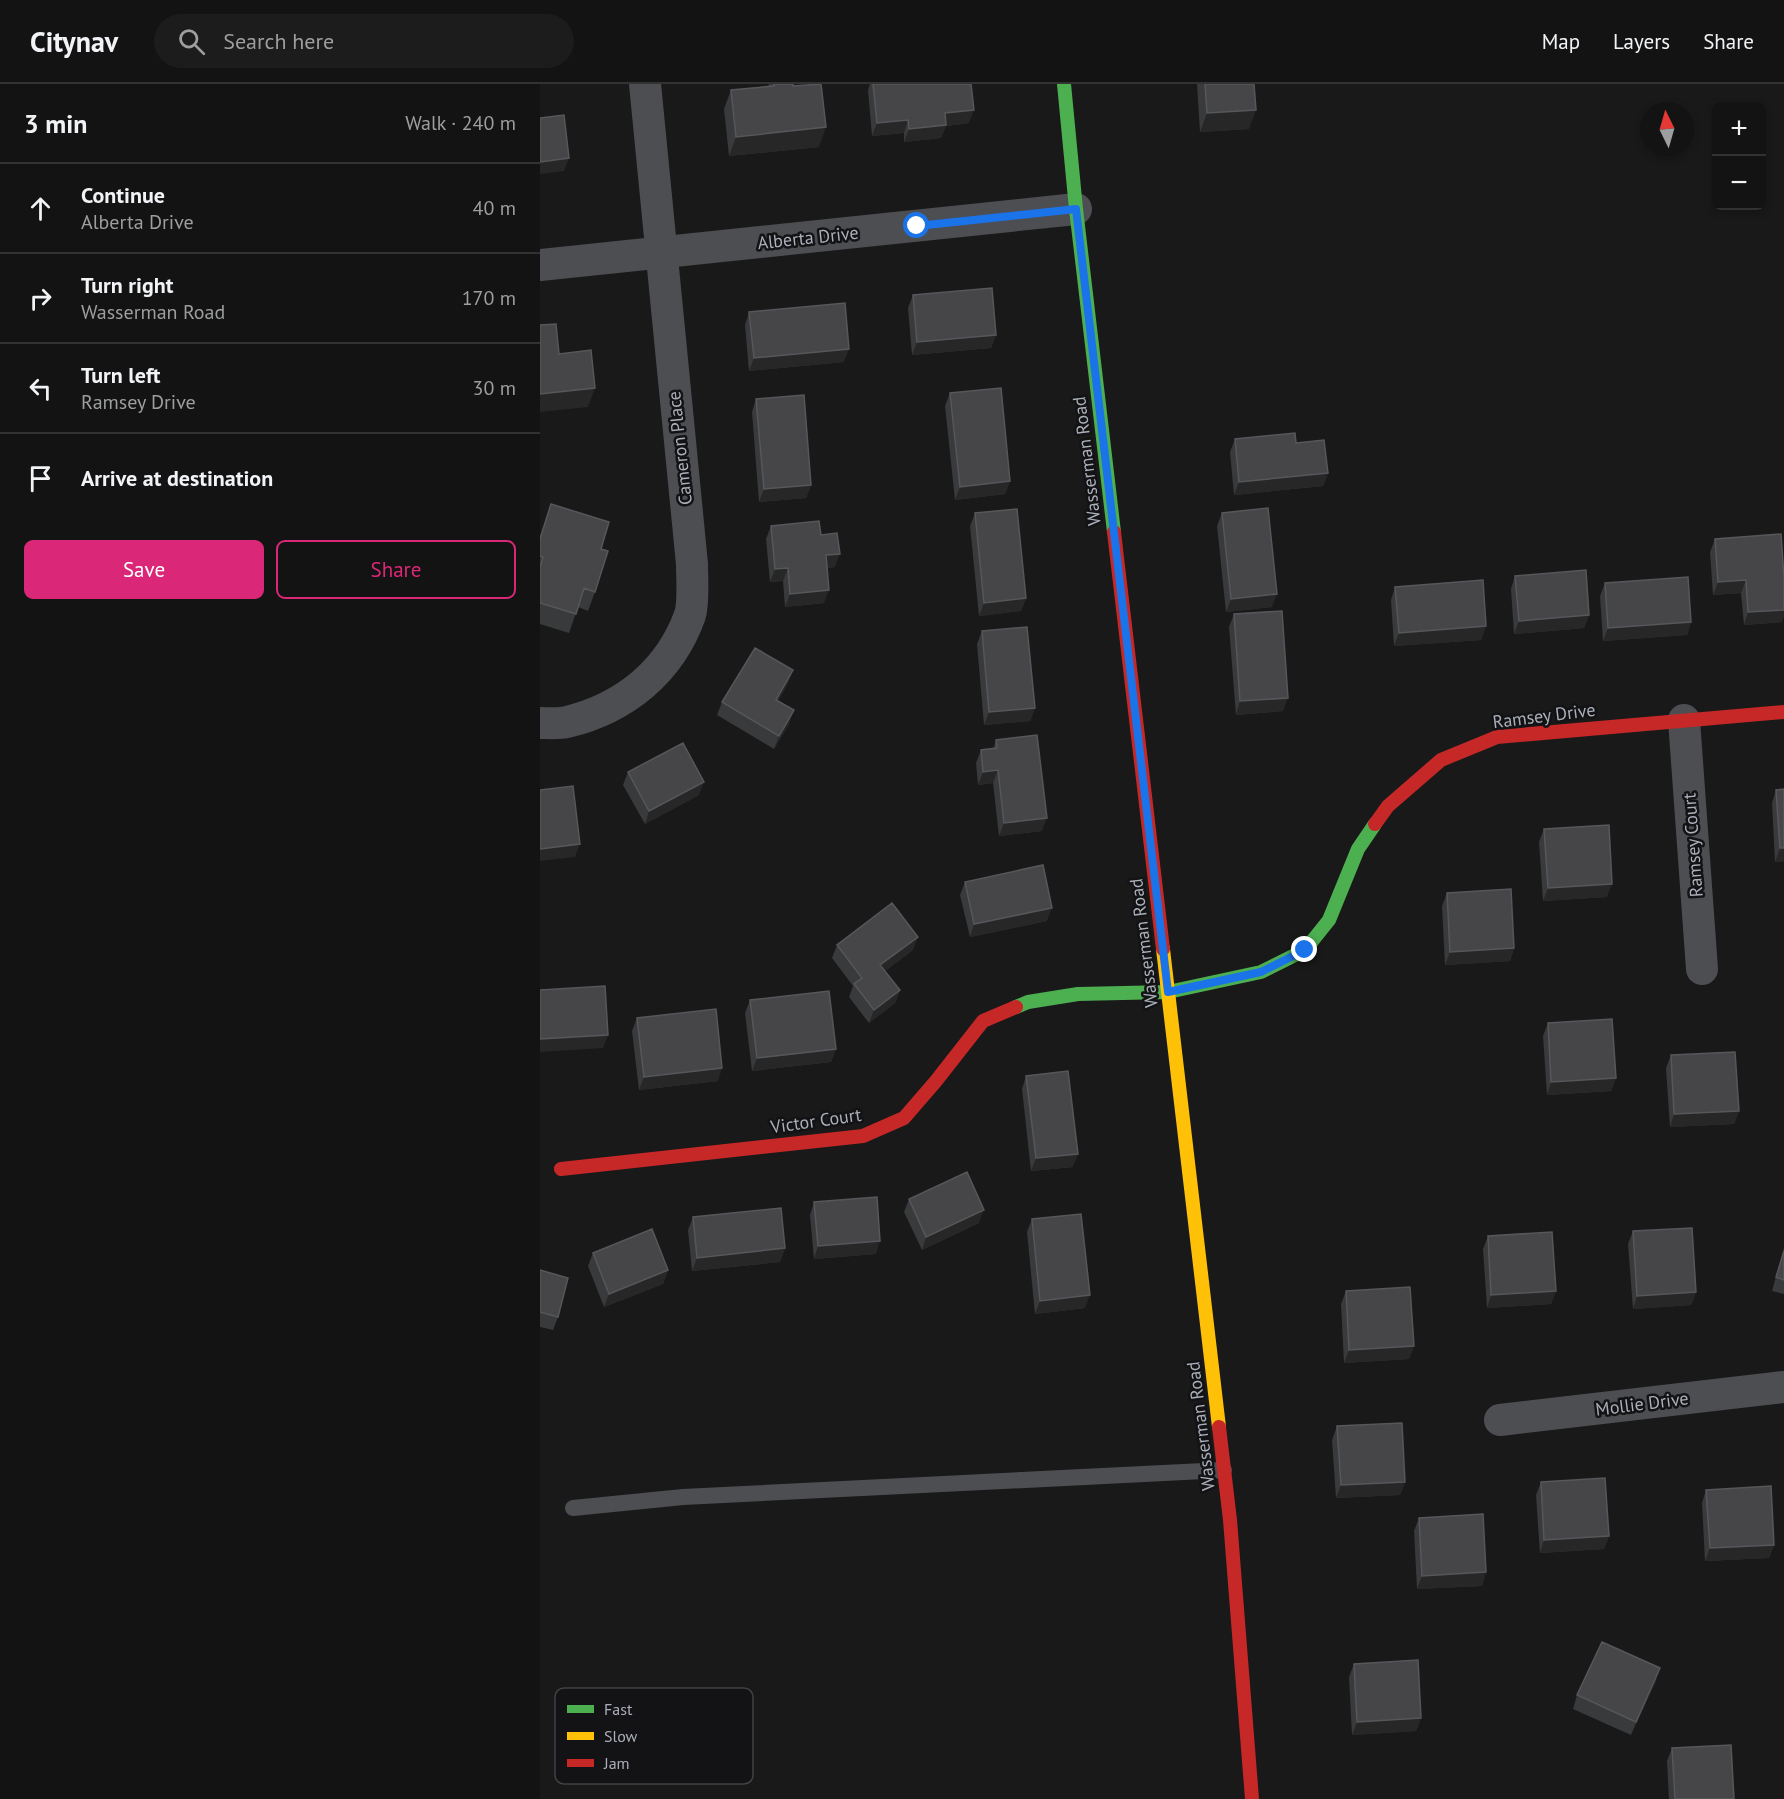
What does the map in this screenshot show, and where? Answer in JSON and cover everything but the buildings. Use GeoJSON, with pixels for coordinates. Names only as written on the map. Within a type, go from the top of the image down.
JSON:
{"type":"FeatureCollection","features":[{"type":"Feature","properties":{"kind":"street","name":"Cameron Place"},"geometry":{"type":"LineString","coordinates":[[540,723],[566,722],[613,706],[647,682],[675,647],[691,612],[692,564],[645,84]]}},
{"type":"Feature","properties":{"kind":"street","name":"Wasserman Road"},"geometry":{"type":"LineString","coordinates":[[1064,84],[1076,209],[1230,1520],[1252,1799]]}},
{"type":"Feature","properties":{"kind":"street","name":"Alberta Drive"},"geometry":{"type":"LineString","coordinates":[[540,265],[1076,209]]}},
{"type":"Feature","properties":{"kind":"street","name":"Ramsey Drive"},"geometry":{"type":"LineString","coordinates":[[1168,992],[1261,972],[1305,950],[1329,921],[1358,849],[1388,806],[1441,760],[1497,737],[1784,712]]}},
{"type":"Feature","properties":{"kind":"street","name":"Ramsey Court"},"geometry":{"type":"LineString","coordinates":[[1684,720],[1702,969]]}},
{"type":"Feature","properties":{"kind":"street","name":"Victor Court"},"geometry":{"type":"LineString","coordinates":[[561,1169],[863,1136],[904,1118],[983,1021],[1028,1002],[1077,994],[1168,992]]}},
{"type":"Feature","properties":{"kind":"street","name":"Mollie Drive"},"geometry":{"type":"LineString","coordinates":[[1500,1420],[1784,1387]]}},
{"type":"Feature","properties":{"kind":"lane"},"geometry":{"type":"LineString","coordinates":[[573,1508],[683,1497],[1224,1470]]}},
{"type":"Feature","properties":{"kind":"traffic: fast"},"geometry":{"type":"LineString","coordinates":[[1064,84],[1076,209],[1114,532]]}},
{"type":"Feature","properties":{"kind":"traffic: fast"},"geometry":{"type":"LineString","coordinates":[[1016,1007],[1028,1002],[1078,994],[1168,992],[1261,972],[1305,950],[1329,920],[1358,849],[1375,824]]}},
{"type":"Feature","properties":{"kind":"traffic: slow"},"geometry":{"type":"LineString","coordinates":[[1163,949],[1219,1427]]}},
{"type":"Feature","properties":{"kind":"traffic: jam"},"geometry":{"type":"LineString","coordinates":[[1114,532],[1163,949]]}},
{"type":"Feature","properties":{"kind":"traffic: jam"},"geometry":{"type":"LineString","coordinates":[[1375,824],[1388,806],[1441,760],[1497,737],[1784,712]]}},
{"type":"Feature","properties":{"kind":"traffic: jam"},"geometry":{"type":"LineString","coordinates":[[561,1169],[863,1136],[904,1118],[983,1021],[1016,1007]]}},
{"type":"Feature","properties":{"kind":"traffic: jam"},"geometry":{"type":"LineString","coordinates":[[1219,1427],[1230,1520],[1252,1799]]}},
{"type":"Feature","properties":{"kind":"route"},"geometry":{"type":"LineString","coordinates":[[917,226],[1076,209],[1168,992],[1261,972],[1305,950]]}}]}
